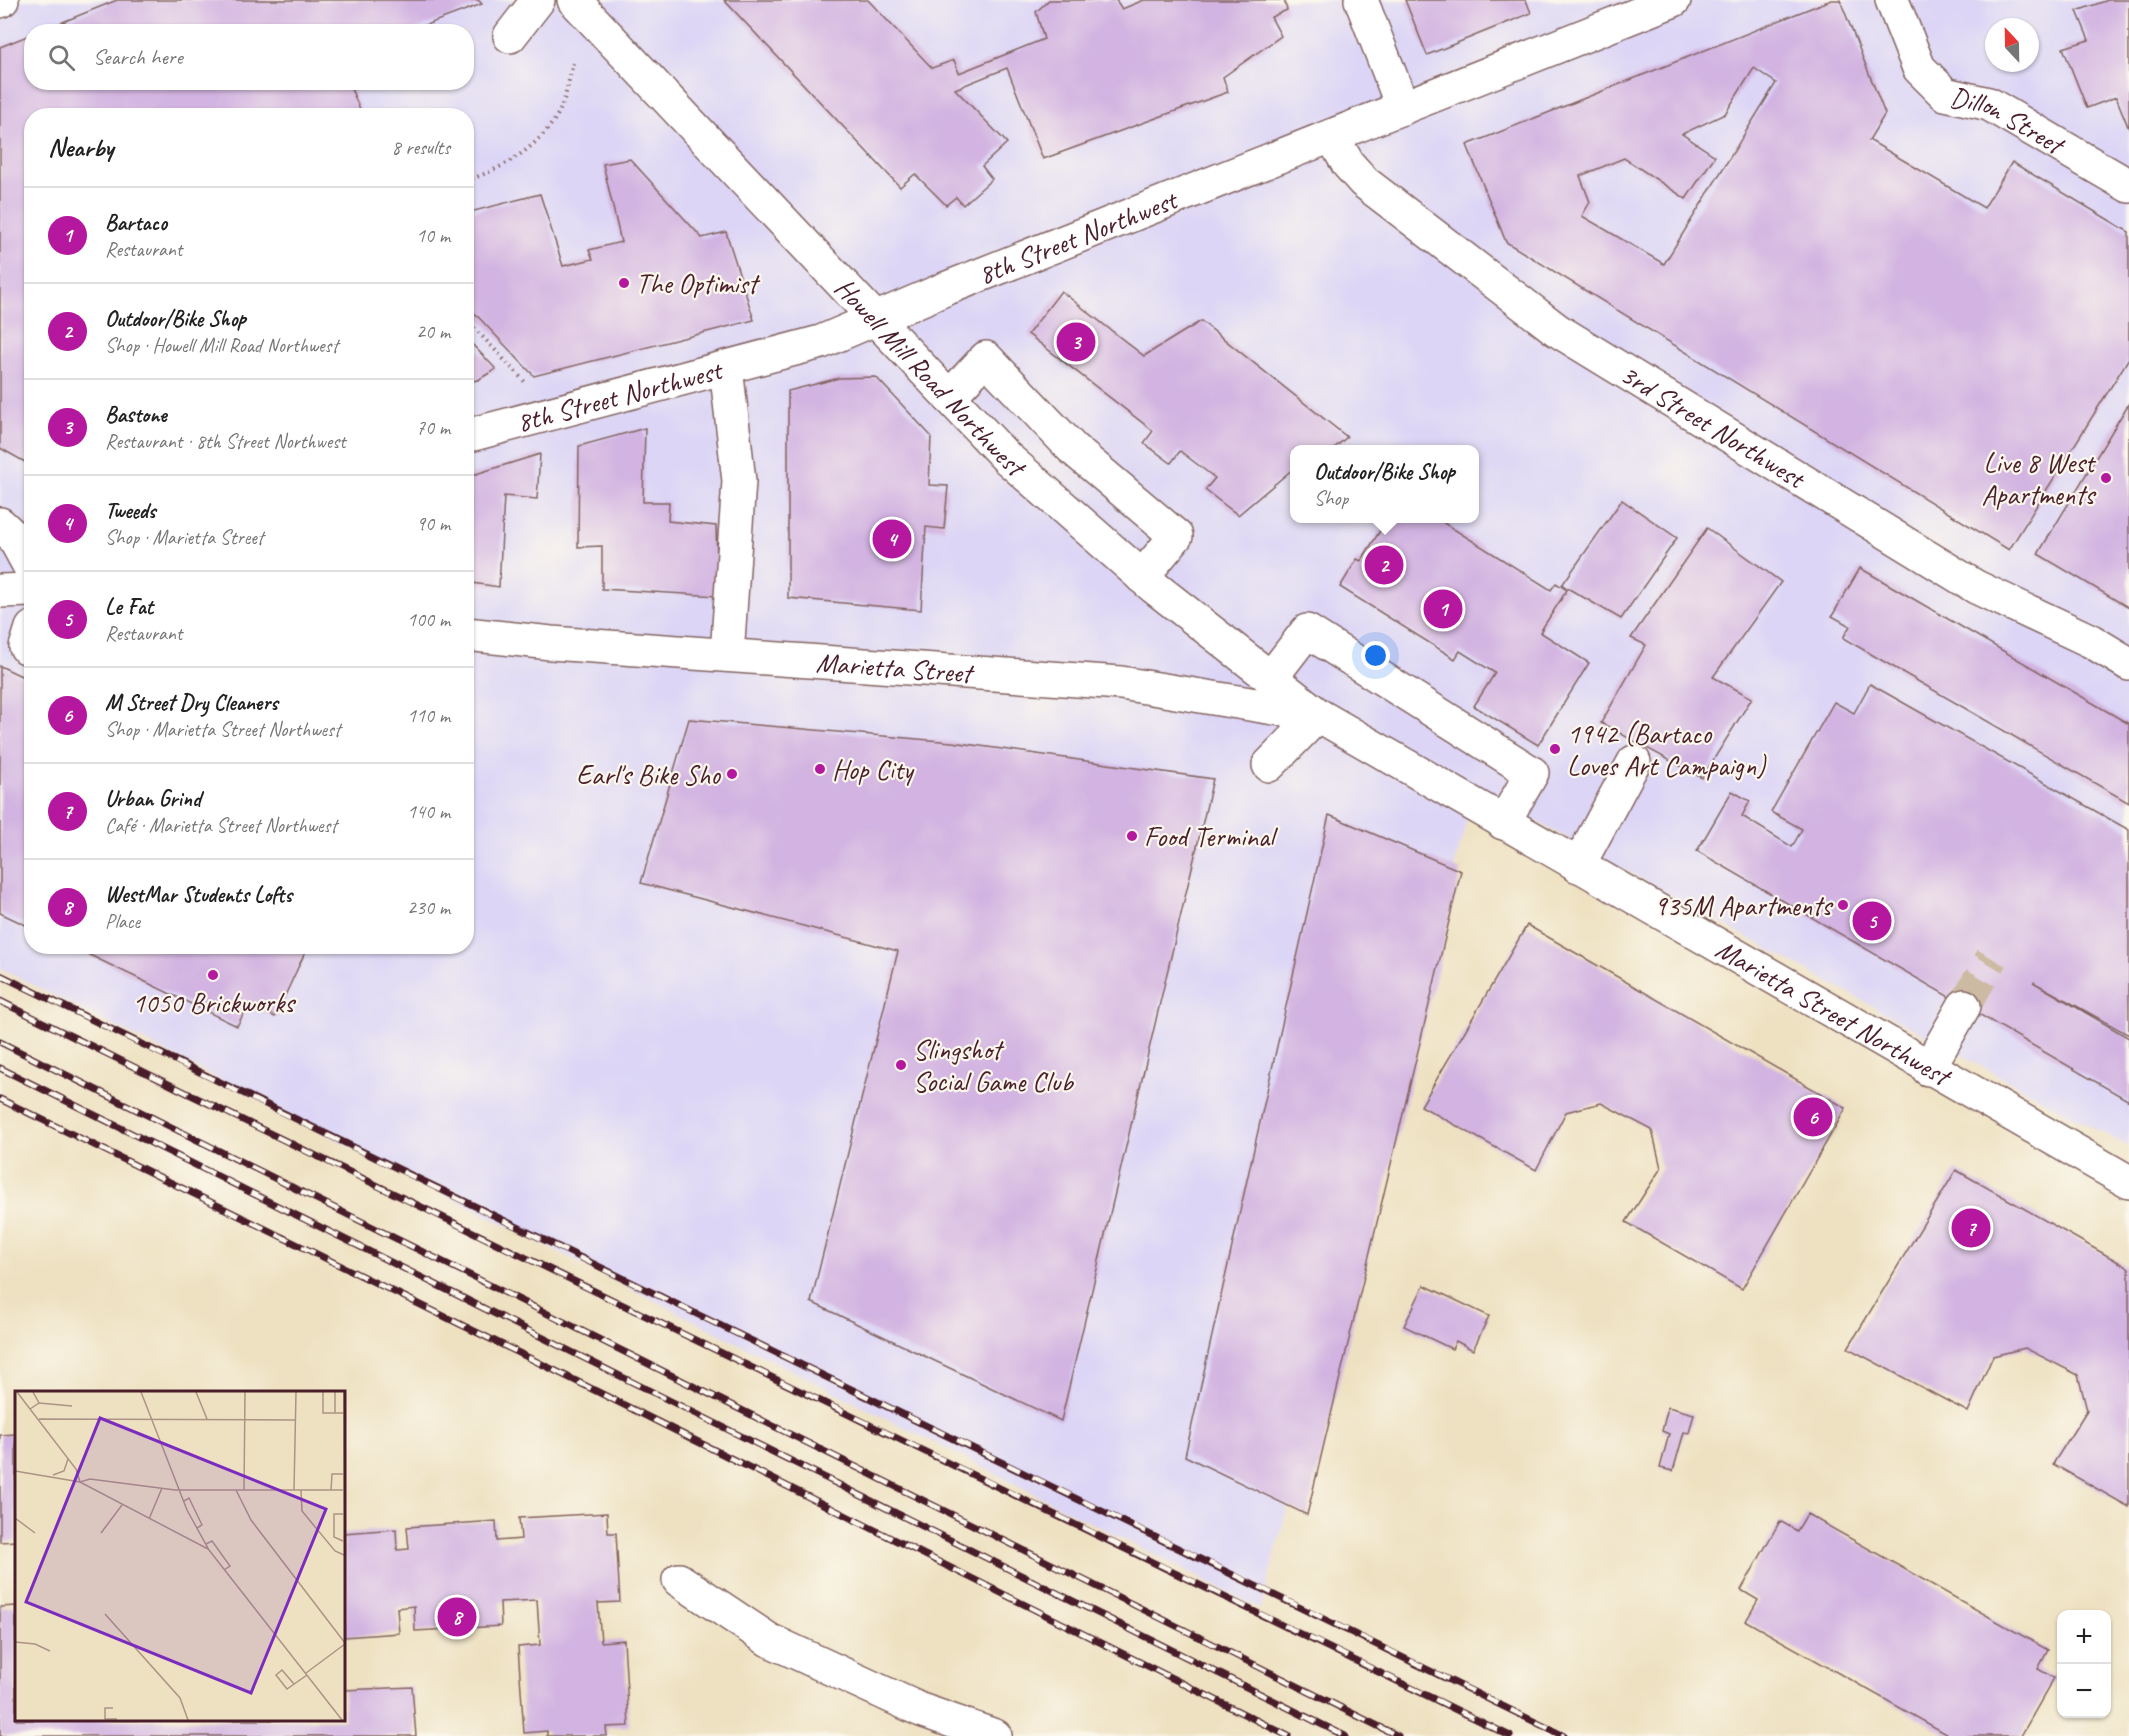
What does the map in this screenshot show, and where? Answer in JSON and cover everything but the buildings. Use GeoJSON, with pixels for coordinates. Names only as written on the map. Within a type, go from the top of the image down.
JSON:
{"type":"FeatureCollection","features":[{"type":"Feature","properties":{"kind":"street"},"geometry":{"type":"LineString","coordinates":[[510,36],[538,0]]}},
{"type":"Feature","properties":{"kind":"street","name":"Howell Mill Road Northwest"},"geometry":{"type":"LineString","coordinates":[[574,0],[1006,457],[1142,577],[1318,715]]}},
{"type":"Feature","properties":{"kind":"street"},"geometry":{"type":"LineString","coordinates":[[1361,0],[1403,108]]}},
{"type":"Feature","properties":{"kind":"street","name":"8th Street Northwest"},"geometry":{"type":"LineString","coordinates":[[474,434],[821,342],[956,285],[1403,108],[1640,6],[1674,0]]}},
{"type":"Feature","properties":{"kind":"street","name":"Dillon Street"},"geometry":{"type":"LineString","coordinates":[[1892,0],[1919,68],[1945,94],[1989,104],[2129,186]]}},
{"type":"Feature","properties":{"kind":"street","name":"3rd Street Northwest"},"geometry":{"type":"LineString","coordinates":[[1332,136],[1348,164],[1364,182],[1557,330],[1976,586],[2091,641],[2129,664]]}},
{"type":"Feature","properties":{"kind":"street"},"geometry":{"type":"LineString","coordinates":[[949,397],[986,358],[1072,448],[1176,536],[1142,577]]}},
{"type":"Feature","properties":{"kind":"street"},"geometry":{"type":"LineString","coordinates":[[726,367],[739,481],[727,655]]}},
{"type":"Feature","properties":{"kind":"street"},"geometry":{"type":"LineString","coordinates":[[0,524],[13,536],[24,556]]}},
{"type":"Feature","properties":{"kind":"street"},"geometry":{"type":"LineString","coordinates":[[0,591],[24,590]]}},
{"type":"Feature","properties":{"kind":"street"},"geometry":{"type":"LineString","coordinates":[[1270,679],[1306,631],[1532,773],[1503,823]]}},
{"type":"Feature","properties":{"kind":"street","name":"Marietta Street"},"geometry":{"type":"LineString","coordinates":[[474,635],[1121,683],[1318,715]]}},
{"type":"Feature","properties":{"kind":"street"},"geometry":{"type":"LineString","coordinates":[[1269,765],[1318,715]]}},
{"type":"Feature","properties":{"kind":"street","name":"Marietta Street Northwest"},"geometry":{"type":"LineString","coordinates":[[1318,715],[2129,1182]]}},
{"type":"Feature","properties":{"kind":"street"},"geometry":{"type":"LineString","coordinates":[[1578,866],[1634,762]]}},
{"type":"Feature","properties":{"kind":"street"},"geometry":{"type":"LineString","coordinates":[[1928,1068],[1964,1006]]}},
{"type":"Feature","properties":{"kind":"street"},"geometry":{"type":"LineString","coordinates":[[679,1580],[769,1640],[921,1710],[995,1736]]}},
{"type":"Feature","properties":{"kind":"path"},"geometry":{"type":"LineString","coordinates":[[474,178],[484,176],[542,139],[559,111],[573,63]]}},
{"type":"Feature","properties":{"kind":"path"},"geometry":{"type":"LineString","coordinates":[[474,328],[529,387]]}},
{"type":"Feature","properties":{"kind":"shaded area"},"geometry":{"type":"Polygon","coordinates":[[[0,0],[2129,0],[2129,1147],[1475,788],[1261,1609],[0,968],[0,0]]]}},
{"type":"Feature","properties":{"kind":"tunnel"},"geometry":{"type":"LineString","coordinates":[[1964,1006],[1992,958]]}},
{"type":"Feature","properties":{"kind":"railway"},"geometry":{"type":"LineString","coordinates":[[0,975],[1564,1736]]}},
{"type":"Feature","properties":{"kind":"railway"},"geometry":{"type":"LineString","coordinates":[[0,1001],[1510,1736]]}},
{"type":"Feature","properties":{"kind":"railway"},"geometry":{"type":"LineString","coordinates":[[0,1042],[1398,1736]]}},
{"type":"Feature","properties":{"kind":"railway"},"geometry":{"type":"LineString","coordinates":[[0,1068],[1345,1736]]}},
{"type":"Feature","properties":{"kind":"railway"},"geometry":{"type":"LineString","coordinates":[[0,1099],[564,1375],[1288,1736]]}},
{"type":"Feature","properties":{"kind":"place","name":"The Optimist"},"geometry":{"type":"Point","coordinates":[624,283]}},
{"type":"Feature","properties":{"kind":"place","name":"Bastone"},"geometry":{"type":"Point","coordinates":[1076,342]}},
{"type":"Feature","properties":{"kind":"place","name":"Live 8 West Apartments"},"geometry":{"type":"Point","coordinates":[2106,478]}},
{"type":"Feature","properties":{"kind":"place","name":"Tweeds"},"geometry":{"type":"Point","coordinates":[892,539]}},
{"type":"Feature","properties":{"kind":"place","name":"Outdoor/Bike Shop"},"geometry":{"type":"Point","coordinates":[1384,565]}},
{"type":"Feature","properties":{"kind":"place","name":"Bartaco"},"geometry":{"type":"Point","coordinates":[1443,609]}},
{"type":"Feature","properties":{"kind":"place","name":"1942 (Bartaco Loves Art Campaign)"},"geometry":{"type":"Point","coordinates":[1555,749]}},
{"type":"Feature","properties":{"kind":"place","name":"Hop City"},"geometry":{"type":"Point","coordinates":[820,769]}},
{"type":"Feature","properties":{"kind":"place","name":"Earl's Bike Sho"},"geometry":{"type":"Point","coordinates":[732,774]}},
{"type":"Feature","properties":{"kind":"place","name":"Food Terminal"},"geometry":{"type":"Point","coordinates":[1132,836]}},
{"type":"Feature","properties":{"kind":"place","name":"935M Apartments"},"geometry":{"type":"Point","coordinates":[1843,905]}},
{"type":"Feature","properties":{"kind":"place","name":"Le Fat"},"geometry":{"type":"Point","coordinates":[1872,921]}},
{"type":"Feature","properties":{"kind":"place","name":"1050 Brickworks"},"geometry":{"type":"Point","coordinates":[213,975]}},
{"type":"Feature","properties":{"kind":"place","name":"Slingshot Social Game Club"},"geometry":{"type":"Point","coordinates":[901,1065]}},
{"type":"Feature","properties":{"kind":"place","name":"M Street Dry Cleaners"},"geometry":{"type":"Point","coordinates":[1813,1117]}},
{"type":"Feature","properties":{"kind":"place","name":"Urban Grind"},"geometry":{"type":"Point","coordinates":[1971,1228]}},
{"type":"Feature","properties":{"kind":"place","name":"WestMar Students Lofts"},"geometry":{"type":"Point","coordinates":[457,1617]}}]}
